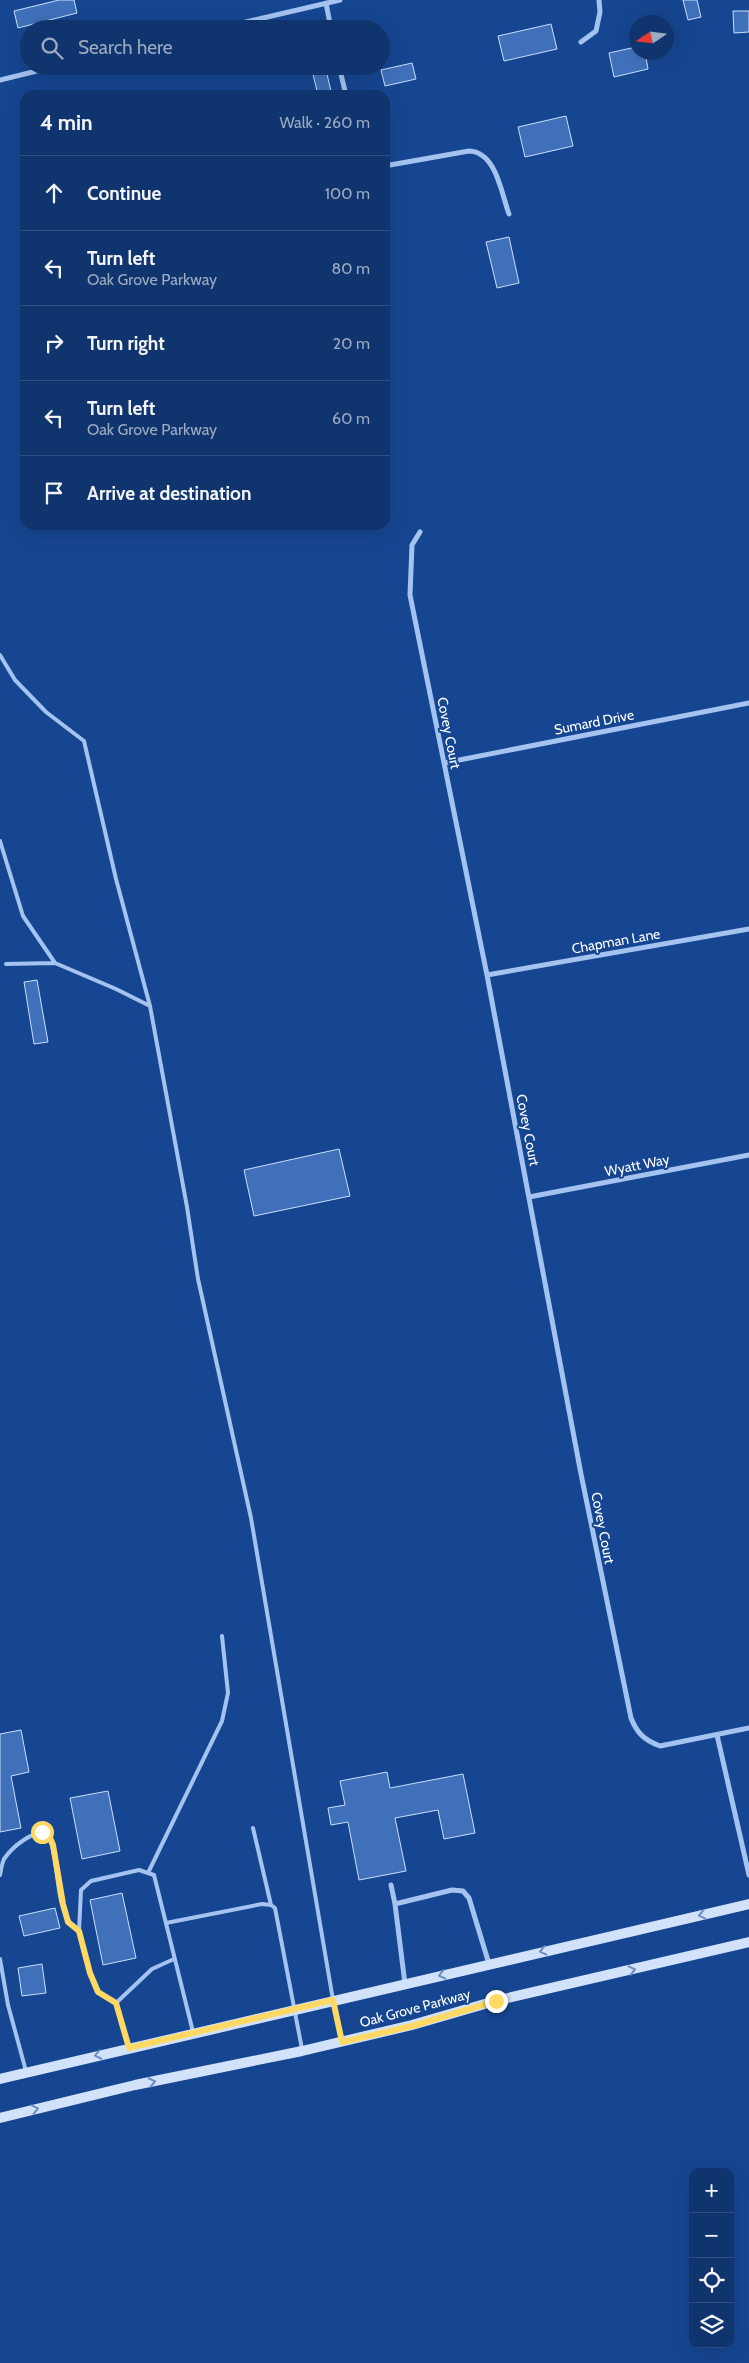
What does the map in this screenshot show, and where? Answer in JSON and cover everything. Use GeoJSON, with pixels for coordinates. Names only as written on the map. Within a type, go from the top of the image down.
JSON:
{"type":"FeatureCollection","features":[{"type":"Feature","properties":{"kind":"main road","name":"Oak Grove Parkway"},"geometry":{"type":"LineString","coordinates":[[0,2079],[26,2071],[193,2034],[749,1904]]}},
{"type":"Feature","properties":{"kind":"main road","name":"Oak Grove Parkway"},"geometry":{"type":"LineString","coordinates":[[0,2118],[135,2086],[412,2026],[496,2001],[749,1942]]}},
{"type":"Feature","properties":{"kind":"street"},"geometry":{"type":"LineString","coordinates":[[254,20],[340,0]]}},
{"type":"Feature","properties":{"kind":"street"},"geometry":{"type":"LineString","coordinates":[[581,42],[596,31],[600,12],[599,0]]}},
{"type":"Feature","properties":{"kind":"street"},"geometry":{"type":"LineString","coordinates":[[326,3],[330,20]]}},
{"type":"Feature","properties":{"kind":"street"},"geometry":{"type":"LineString","coordinates":[[0,80],[20,75]]}},
{"type":"Feature","properties":{"kind":"street"},"geometry":{"type":"LineString","coordinates":[[341,75],[345,90]]}},
{"type":"Feature","properties":{"kind":"street"},"geometry":{"type":"LineString","coordinates":[[390,165],[469,151],[479,152],[488,159],[494,171],[509,214]]}},
{"type":"Feature","properties":{"kind":"street","name":"Covey Court"},"geometry":{"type":"LineString","coordinates":[[420,532],[412,545],[410,595],[487,975],[626,1701],[637,1732],[648,1742],[660,1746],[717,1735]]}},
{"type":"Feature","properties":{"kind":"street","name":"Sumard Drive"},"geometry":{"type":"LineString","coordinates":[[444,763],[749,703]]}},
{"type":"Feature","properties":{"kind":"street","name":"Chapman Lane"},"geometry":{"type":"LineString","coordinates":[[487,975],[749,929]]}},
{"type":"Feature","properties":{"kind":"street"},"geometry":{"type":"LineString","coordinates":[[748,1155],[749,1162]]}},
{"type":"Feature","properties":{"kind":"street","name":"Wyatt Way"},"geometry":{"type":"LineString","coordinates":[[529,1196],[748,1155]]}},
{"type":"Feature","properties":{"kind":"street"},"geometry":{"type":"LineString","coordinates":[[749,1728],[717,1735],[749,1875]]}},
{"type":"Feature","properties":{"kind":"street"},"geometry":{"type":"LineString","coordinates":[[391,1885],[405,1984]]}},
{"type":"Feature","properties":{"kind":"street"},"geometry":{"type":"LineString","coordinates":[[395,1904],[452,1890],[463,1892],[469,1898],[489,1964]]}},
{"type":"Feature","properties":{"kind":"lane"},"geometry":{"type":"LineString","coordinates":[[0,655],[15,680],[46,712],[84,741],[116,879],[150,1006],[187,1207],[198,1279],[251,1518],[333,2000],[342,2042]]}},
{"type":"Feature","properties":{"kind":"lane"},"geometry":{"type":"LineString","coordinates":[[0,841],[23,916],[55,963]]}},
{"type":"Feature","properties":{"kind":"lane"},"geometry":{"type":"LineString","coordinates":[[6,964],[55,963],[150,1006]]}},
{"type":"Feature","properties":{"kind":"lane"},"geometry":{"type":"LineString","coordinates":[[148,1873],[222,1721],[228,1693],[222,1636]]}},
{"type":"Feature","properties":{"kind":"lane"},"geometry":{"type":"LineString","coordinates":[[253,1828],[271,1905],[274,1908],[302,2051]]}},
{"type":"Feature","properties":{"kind":"lane"},"geometry":{"type":"LineString","coordinates":[[0,1875],[4,1859],[27,1837],[42,1832],[48,1833],[53,1845],[68,1922],[79,1931]]}},
{"type":"Feature","properties":{"kind":"lane"},"geometry":{"type":"LineString","coordinates":[[129,2048],[116,2003],[98,1992],[90,1973],[79,1931],[81,1890],[91,1881],[139,1870],[154,1876],[193,2034]]}},
{"type":"Feature","properties":{"kind":"lane"},"geometry":{"type":"LineString","coordinates":[[166,1923],[262,1904],[271,1905]]}},
{"type":"Feature","properties":{"kind":"lane"},"geometry":{"type":"LineString","coordinates":[[0,1959],[8,2005],[26,2071]]}},
{"type":"Feature","properties":{"kind":"lane"},"geometry":{"type":"LineString","coordinates":[[116,2003],[152,1968],[174,1960]]}},
{"type":"Feature","properties":{"kind":"building"},"geometry":{"type":"Polygon","coordinates":[[[59,0],[74,0],[77,13],[49,20],[20,20],[20,27],[18,28],[14,11],[59,0]]]}},
{"type":"Feature","properties":{"kind":"building"},"geometry":{"type":"Polygon","coordinates":[[[683,0],[697,0],[701,17],[688,20],[683,0]]]}},
{"type":"Feature","properties":{"kind":"building"},"geometry":{"type":"Polygon","coordinates":[[[733,11],[749,11],[749,32],[734,33],[733,11]]]}},
{"type":"Feature","properties":{"kind":"building"},"geometry":{"type":"Polygon","coordinates":[[[551,24],[557,49],[504,61],[498,36],[551,24]]]}},
{"type":"Feature","properties":{"kind":"building"},"geometry":{"type":"Polygon","coordinates":[[[629,49],[629,60],[646,60],[648,69],[614,77],[609,53],[629,49]]]}},
{"type":"Feature","properties":{"kind":"building"},"geometry":{"type":"Polygon","coordinates":[[[412,63],[416,79],[385,86],[382,75],[390,75],[390,68],[412,63]]]}},
{"type":"Feature","properties":{"kind":"building"},"geometry":{"type":"Polygon","coordinates":[[[313,75],[327,75],[331,90],[317,90],[313,75]]]}},
{"type":"Feature","properties":{"kind":"building"},"geometry":{"type":"Polygon","coordinates":[[[566,116],[573,146],[525,157],[518,127],[566,116]]]}},
{"type":"Feature","properties":{"kind":"building"},"geometry":{"type":"Polygon","coordinates":[[[509,237],[519,283],[497,288],[486,242],[509,237]]]}},
{"type":"Feature","properties":{"kind":"building"},"geometry":{"type":"Polygon","coordinates":[[[37,980],[48,1042],[34,1044],[24,982],[37,980]]]}},
{"type":"Feature","properties":{"kind":"building"},"geometry":{"type":"Polygon","coordinates":[[[339,1149],[350,1196],[254,1216],[244,1170],[339,1149]]]}},
{"type":"Feature","properties":{"kind":"building"},"geometry":{"type":"Polygon","coordinates":[[[21,1730],[29,1772],[11,1776],[21,1828],[0,1832],[0,1734],[21,1730]]]}},
{"type":"Feature","properties":{"kind":"building"},"geometry":{"type":"Polygon","coordinates":[[[387,1772],[390,1788],[463,1774],[475,1833],[444,1839],[438,1810],[395,1818],[406,1871],[359,1880],[348,1822],[331,1825],[328,1808],[345,1805],[340,1781],[387,1772]]]}},
{"type":"Feature","properties":{"kind":"building"},"geometry":{"type":"Polygon","coordinates":[[[108,1791],[120,1851],[82,1859],[70,1798],[108,1791]]]}},
{"type":"Feature","properties":{"kind":"building"},"geometry":{"type":"Polygon","coordinates":[[[122,1893],[136,1958],[103,1965],[90,1900],[122,1893]]]}},
{"type":"Feature","properties":{"kind":"building"},"geometry":{"type":"Polygon","coordinates":[[[55,1908],[60,1928],[24,1936],[19,1916],[55,1908]]]}},
{"type":"Feature","properties":{"kind":"building"},"geometry":{"type":"Polygon","coordinates":[[[42,1964],[46,1993],[22,1996],[18,1968],[42,1964]]]}},
{"type":"Feature","properties":{"kind":"route"},"geometry":{"type":"LineString","coordinates":[[42,1832],[48,1833],[53,1845],[68,1922],[79,1931],[90,1973],[98,1992],[116,2003],[129,2048],[333,2000],[342,2042],[412,2026],[496,2001]]}}]}
